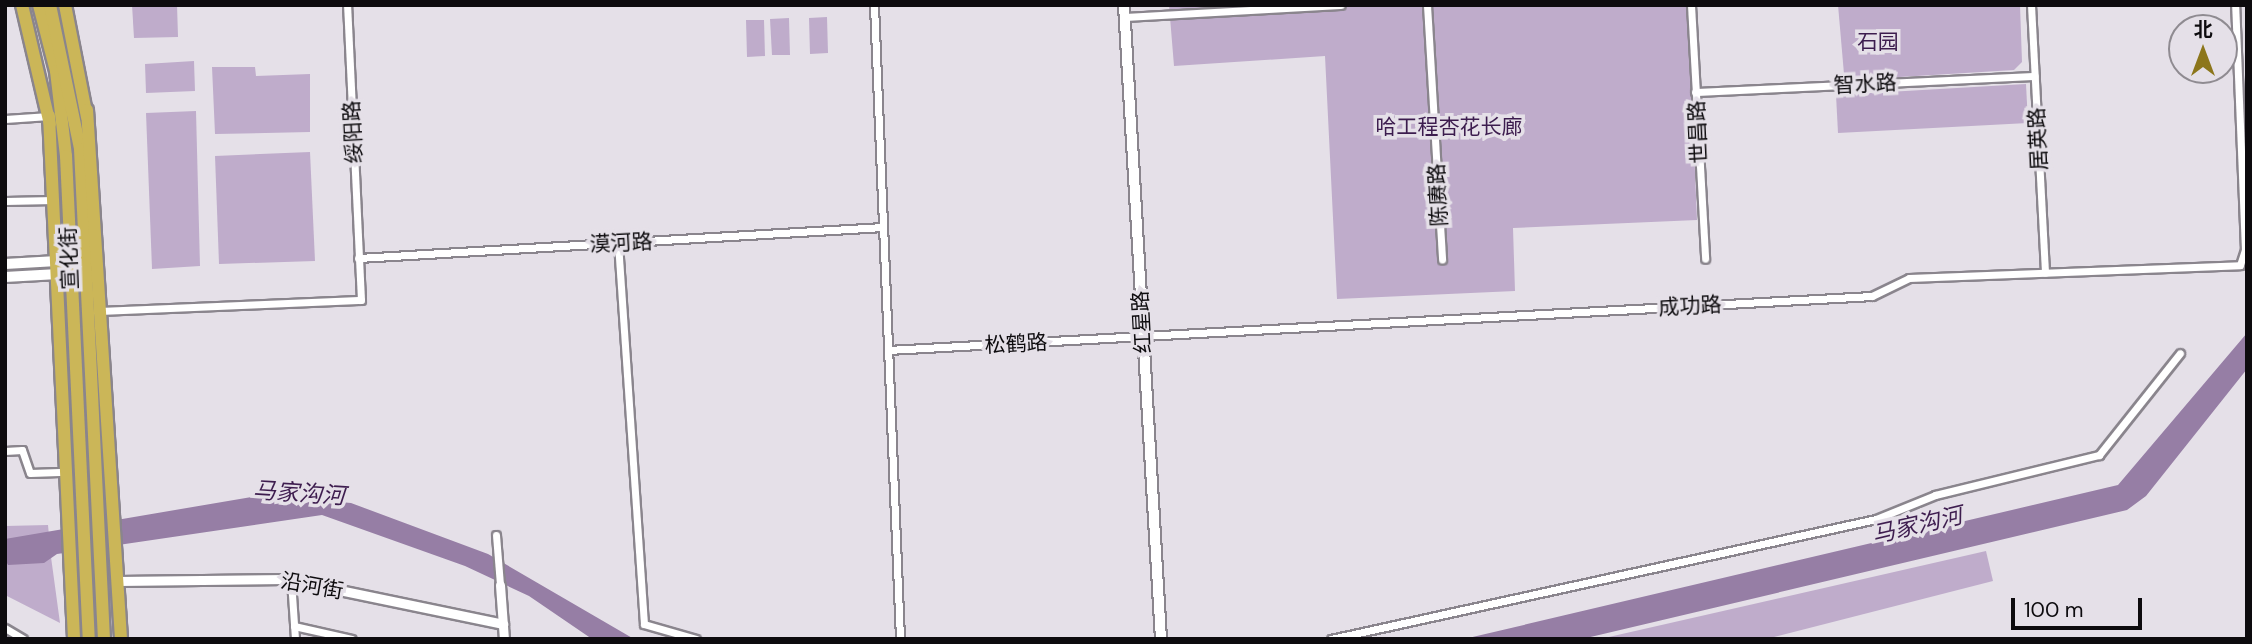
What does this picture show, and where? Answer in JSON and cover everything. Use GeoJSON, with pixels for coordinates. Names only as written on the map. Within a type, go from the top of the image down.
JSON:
{"type":"FeatureCollection","features":[{"type":"Feature","properties":{"kind":"highway"},"geometry":{"type":"LineString","coordinates":[[22,5],[49,116],[61,266]]}},
{"type":"Feature","properties":{"kind":"highway","name":"宣化街"},"geometry":{"type":"LineString","coordinates":[[39,5],[63,117],[61,266],[66,518],[73,638]]}},
{"type":"Feature","properties":{"kind":"highway"},"geometry":{"type":"LineString","coordinates":[[50,5],[75,113],[89,278],[96,311],[97,511],[104,639]]}},
{"type":"Feature","properties":{"kind":"highway"},"geometry":{"type":"LineString","coordinates":[[65,5],[87,110],[89,278]]}},
{"type":"Feature","properties":{"kind":"highway","name":"宣化街"},"geometry":{"type":"LineString","coordinates":[[87,110],[96,311],[115,514],[118,581]]}},
{"type":"Feature","properties":{"kind":"highway","name":"宣化街"},"geometry":{"type":"LineString","coordinates":[[49,116],[82,513],[89,639]]}},
{"type":"Feature","properties":{"kind":"highway"},"geometry":{"type":"LineString","coordinates":[[118,581],[121,639]]}},
{"type":"Feature","properties":{"kind":"main road","name":"红星路"},"geometry":{"type":"LineString","coordinates":[[1124,5],[1161,639]]}},
{"type":"Feature","properties":{"kind":"main road"},"geometry":{"type":"LineString","coordinates":[[5,264],[61,266]]}},
{"type":"Feature","properties":{"kind":"main road"},"geometry":{"type":"LineString","coordinates":[[5,277],[61,266]]}},
{"type":"Feature","properties":{"kind":"street","name":"绥阳路"},"geometry":{"type":"LineString","coordinates":[[96,311],[362,300],[347,5]]}},
{"type":"Feature","properties":{"kind":"street"},"geometry":{"type":"LineString","coordinates":[[874,5],[900,639]]}},
{"type":"Feature","properties":{"kind":"street"},"geometry":{"type":"LineString","coordinates":[[1150,5],[1150,16]]}},
{"type":"Feature","properties":{"kind":"street"},"geometry":{"type":"LineString","coordinates":[[1124,17],[1341,5]]}},
{"type":"Feature","properties":{"kind":"street","name":"陈赓路"},"geometry":{"type":"LineString","coordinates":[[1427,5],[1442,260]]}},
{"type":"Feature","properties":{"kind":"street","name":"世昌路"},"geometry":{"type":"LineString","coordinates":[[1690,5],[1705,259]]}},
{"type":"Feature","properties":{"kind":"street","name":"居英路"},"geometry":{"type":"LineString","coordinates":[[2031,5],[2045,273]]}},
{"type":"Feature","properties":{"kind":"street","name":"成功路"},"geometry":{"type":"LineString","coordinates":[[1143,337],[1872,296],[1909,278],[2232,267],[2245,250],[2235,5]]}},
{"type":"Feature","properties":{"kind":"street","name":"智水路"},"geometry":{"type":"LineString","coordinates":[[1695,92],[2035,76]]}},
{"type":"Feature","properties":{"kind":"street"},"geometry":{"type":"LineString","coordinates":[[5,118],[49,116]]}},
{"type":"Feature","properties":{"kind":"street"},"geometry":{"type":"LineString","coordinates":[[5,201],[55,200]]}},
{"type":"Feature","properties":{"kind":"street","name":"漠河路"},"geometry":{"type":"LineString","coordinates":[[358,258],[883,228]]}},
{"type":"Feature","properties":{"kind":"street"},"geometry":{"type":"LineString","coordinates":[[618,243],[644,624],[696,639]]}},
{"type":"Feature","properties":{"kind":"street","name":"松鹤路"},"geometry":{"type":"LineString","coordinates":[[888,350],[1143,337]]}},
{"type":"Feature","properties":{"kind":"street"},"geometry":{"type":"LineString","coordinates":[[1331,639],[1875,519],[1935,495],[2099,455],[2180,353]]}},
{"type":"Feature","properties":{"kind":"street"},"geometry":{"type":"LineString","coordinates":[[5,451],[22,450],[30,473],[67,472]]}},
{"type":"Feature","properties":{"kind":"street"},"geometry":{"type":"LineString","coordinates":[[496,535],[504,639]]}},
{"type":"Feature","properties":{"kind":"street"},"geometry":{"type":"LineString","coordinates":[[290,580],[295,639]]}},
{"type":"Feature","properties":{"kind":"street","name":"沿河街"},"geometry":{"type":"LineString","coordinates":[[118,581],[290,580],[503,624]]}},
{"type":"Feature","properties":{"kind":"street"},"geometry":{"type":"LineString","coordinates":[[294,626],[324,636],[352,639]]}},
{"type":"Feature","properties":{"kind":"street"},"geometry":{"type":"LineString","coordinates":[[5,628],[23,639]]}},
{"type":"Feature","properties":{"kind":"green space"},"geometry":{"type":"Polygon","coordinates":[[[132,5],[177,5],[178,37],[134,38],[132,5]]]}},
{"type":"Feature","properties":{"kind":"green space","name":"哈工程杏花长廊"},"geometry":{"type":"Polygon","coordinates":[[[1169,5],[1688,5],[1697,220],[1513,228],[1515,291],[1337,299],[1325,56],[1174,66],[1169,5]]]}},
{"type":"Feature","properties":{"kind":"green space","name":"石园"},"geometry":{"type":"Polygon","coordinates":[[[1838,5],[2020,5],[2022,62],[2014,70],[1851,80],[1844,74],[1838,5]]]}},
{"type":"Feature","properties":{"kind":"green space"},"geometry":{"type":"Polygon","coordinates":[[[827,17],[828,53],[810,54],[809,18],[827,17]]]}},
{"type":"Feature","properties":{"kind":"green space"},"geometry":{"type":"Polygon","coordinates":[[[789,18],[790,55],[772,55],[770,19],[789,18]]]}},
{"type":"Feature","properties":{"kind":"green space"},"geometry":{"type":"Polygon","coordinates":[[[746,20],[764,20],[765,56],[747,57],[746,20]]]}},
{"type":"Feature","properties":{"kind":"green space"},"geometry":{"type":"Polygon","coordinates":[[[194,61],[195,91],[146,93],[145,64],[194,61]]]}},
{"type":"Feature","properties":{"kind":"green space"},"geometry":{"type":"Polygon","coordinates":[[[212,67],[255,67],[256,76],[310,74],[310,132],[215,134],[212,67]]]}},
{"type":"Feature","properties":{"kind":"green space"},"geometry":{"type":"Polygon","coordinates":[[[2026,84],[2028,123],[1838,133],[1836,95],[2026,84]]]}},
{"type":"Feature","properties":{"kind":"green space"},"geometry":{"type":"Polygon","coordinates":[[[196,111],[200,266],[152,269],[146,113],[196,111]]]}},
{"type":"Feature","properties":{"kind":"green space"},"geometry":{"type":"Polygon","coordinates":[[[310,152],[315,261],[219,264],[215,156],[310,152]]]}},
{"type":"Feature","properties":{"kind":"green space"},"geometry":{"type":"Polygon","coordinates":[[[48,525],[60,623],[5,595],[5,526],[48,525]]]}},
{"type":"Feature","properties":{"kind":"green space"},"geometry":{"type":"Polygon","coordinates":[[[1986,551],[1993,581],[1766,639],[1600,639],[1986,551]]]}},
{"type":"Feature","properties":{"kind":"shaded area"},"geometry":{"type":"Polygon","coordinates":[[[2247,333],[2247,369],[2146,496],[2127,510],[1582,639],[1464,639],[2118,485],[2247,333]]]}},
{"type":"Feature","properties":{"kind":"shaded area"},"geometry":{"type":"Polygon","coordinates":[[[263,495],[351,503],[488,554],[634,639],[592,639],[529,596],[465,566],[322,515],[57,554],[44,563],[8,565],[5,559],[5,539],[263,495]]]}},
{"type":"Feature","properties":{"kind":"water label","name":"马家沟河"},"geometry":{"type":"Point","coordinates":[299,493]}},
{"type":"Feature","properties":{"kind":"water label","name":"马家沟河"},"geometry":{"type":"Point","coordinates":[1917,525]}}]}
